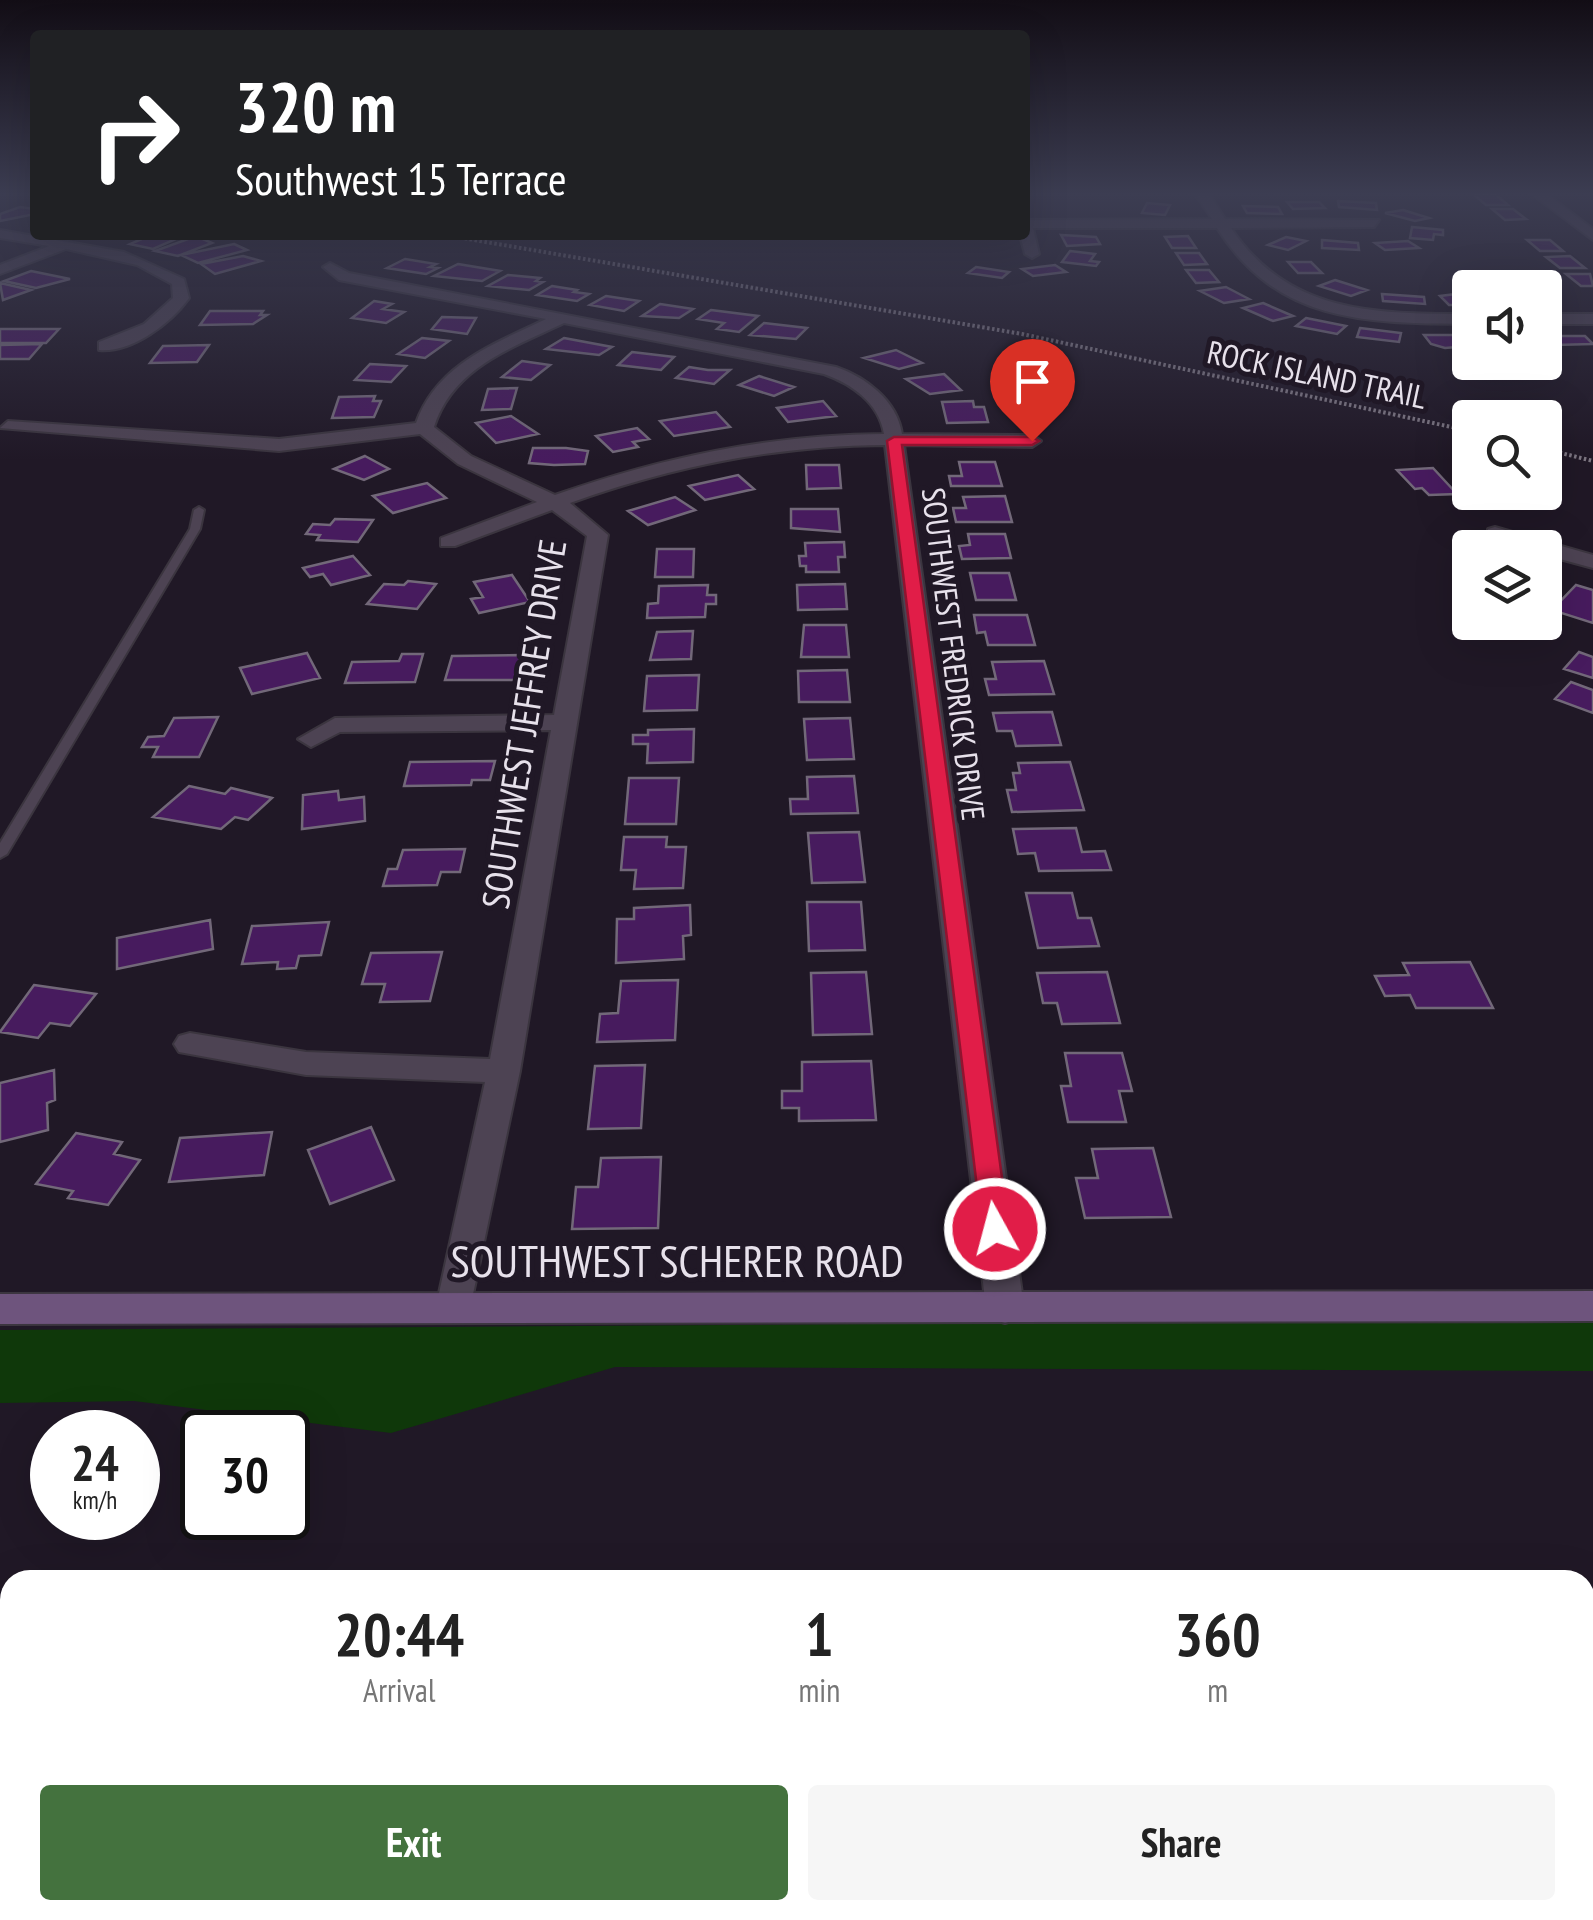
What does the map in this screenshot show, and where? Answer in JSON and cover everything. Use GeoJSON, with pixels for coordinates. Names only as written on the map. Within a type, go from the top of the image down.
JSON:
{"type":"FeatureCollection","features":[{"type":"Feature","properties":{"kind":"main road","name":"SOUTHWEST SCHERER ROAD"},"geometry":{"type":"LineString","coordinates":[[0,1309],[1006,1308],[1191,1312],[1593,1306]]}},
{"type":"Feature","properties":{"kind":"street"},"geometry":{"type":"LineString","coordinates":[[105,346],[168,316],[183,290],[174,282]]}},
{"type":"Feature","properties":{"kind":"street","name":"SOUTHWEST FREDRICK DRIVE"},"geometry":{"type":"LineString","coordinates":[[369,282],[718,344],[839,373],[876,394],[894,441],[1006,1308]]}},
{"type":"Feature","properties":{"kind":"street"},"geometry":{"type":"LineString","coordinates":[[1274,282],[1302,299],[1382,314],[1452,318]]}},
{"type":"Feature","properties":{"kind":"street"},"geometry":{"type":"LineString","coordinates":[[8,426],[280,445],[424,428],[426,416],[458,371],[563,317]]}},
{"type":"Feature","properties":{"kind":"street"},"geometry":{"type":"LineString","coordinates":[[1562,319],[1593,319]]}},
{"type":"Feature","properties":{"kind":"street","name":"SOUTHWEST JEFFREY DRIVE"},"geometry":{"type":"LineString","coordinates":[[424,428],[454,456],[555,504],[598,535],[504,1071],[456,1307]]}},
{"type":"Feature","properties":{"kind":"street"},"geometry":{"type":"LineString","coordinates":[[448,542],[706,456],[791,443],[1032,441]]}},
{"type":"Feature","properties":{"kind":"street"},"geometry":{"type":"LineString","coordinates":[[1562,553],[1593,562]]}},
{"type":"Feature","properties":{"kind":"street"},"geometry":{"type":"LineString","coordinates":[[310,739],[335,725],[566,722]]}},
{"type":"Feature","properties":{"kind":"street"},"geometry":{"type":"LineString","coordinates":[[190,1044],[306,1063],[504,1071]]}},
{"type":"Feature","properties":{"kind":"lane"},"geometry":{"type":"LineString","coordinates":[[0,854],[196,529],[199,510]]}},
{"type":"Feature","properties":{"kind":"path","name":"ROCK ISLAND TRAIL"},"geometry":{"type":"LineString","coordinates":[[717,282],[1022,334],[1452,427]]}},
{"type":"Feature","properties":{"kind":"path"},"geometry":{"type":"LineString","coordinates":[[1562,454],[1593,461]]}},
{"type":"Feature","properties":{"kind":"green space"},"geometry":{"type":"Polygon","coordinates":[[[1593,1319],[1593,1371],[615,1367],[391,1433],[310,1423],[310,1410],[206,1410],[134,1401],[0,1403],[0,1330],[1593,1319]]]}},
{"type":"Feature","properties":{"kind":"building"},"geometry":{"type":"Polygon","coordinates":[[[7,282],[60,282],[36,288],[7,282]]]}},
{"type":"Feature","properties":{"kind":"building"},"geometry":{"type":"Polygon","coordinates":[[[496,282],[543,282],[529,290],[488,286],[496,282]]]}},
{"type":"Feature","properties":{"kind":"building"},"geometry":{"type":"Polygon","coordinates":[[[1340,282],[1367,290],[1351,296],[1319,286],[1340,282]]]}},
{"type":"Feature","properties":{"kind":"building"},"geometry":{"type":"Polygon","coordinates":[[[0,283],[31,290],[3,300],[0,283]]]}},
{"type":"Feature","properties":{"kind":"building"},"geometry":{"type":"Polygon","coordinates":[[[552,286],[589,294],[577,301],[537,295],[552,286]]]}},
{"type":"Feature","properties":{"kind":"building"},"geometry":{"type":"Polygon","coordinates":[[[1226,287],[1249,299],[1224,303],[1200,291],[1226,287]]]}},
{"type":"Feature","properties":{"kind":"building"},"geometry":{"type":"Polygon","coordinates":[[[1382,294],[1424,297],[1425,304],[1383,301],[1382,294]]]}},
{"type":"Feature","properties":{"kind":"building"},"geometry":{"type":"Polygon","coordinates":[[[1452,294],[1452,305],[1449,305],[1440,296],[1452,294]]]}},
{"type":"Feature","properties":{"kind":"building"},"geometry":{"type":"Polygon","coordinates":[[[606,296],[639,301],[624,311],[590,305],[606,296]]]}},
{"type":"Feature","properties":{"kind":"building"},"geometry":{"type":"Polygon","coordinates":[[[374,301],[392,304],[383,309],[404,312],[386,323],[352,318],[374,301]]]}},
{"type":"Feature","properties":{"kind":"building"},"geometry":{"type":"Polygon","coordinates":[[[1263,303],[1293,316],[1273,321],[1243,308],[1263,303]]]}},
{"type":"Feature","properties":{"kind":"building"},"geometry":{"type":"Polygon","coordinates":[[[660,304],[693,309],[679,318],[642,316],[660,304]]]}},
{"type":"Feature","properties":{"kind":"building"},"geometry":{"type":"Polygon","coordinates":[[[711,310],[758,316],[739,332],[717,329],[724,323],[698,319],[711,310]]]}},
{"type":"Feature","properties":{"kind":"building"},"geometry":{"type":"Polygon","coordinates":[[[210,311],[263,311],[260,315],[267,315],[253,324],[200,325],[210,311]]]}},
{"type":"Feature","properties":{"kind":"building"},"geometry":{"type":"Polygon","coordinates":[[[442,317],[476,318],[467,334],[432,329],[442,317]]]}},
{"type":"Feature","properties":{"kind":"building"},"geometry":{"type":"Polygon","coordinates":[[[1306,318],[1346,326],[1337,334],[1296,326],[1306,318]]]}},
{"type":"Feature","properties":{"kind":"building"},"geometry":{"type":"Polygon","coordinates":[[[764,323],[807,328],[796,339],[750,335],[764,323]]]}},
{"type":"Feature","properties":{"kind":"building"},"geometry":{"type":"Polygon","coordinates":[[[1360,328],[1401,333],[1399,342],[1357,337],[1360,328]]]}},
{"type":"Feature","properties":{"kind":"building"},"geometry":{"type":"Polygon","coordinates":[[[0,329],[59,329],[46,343],[0,343],[0,329]]]}},
{"type":"Feature","properties":{"kind":"building"},"geometry":{"type":"Polygon","coordinates":[[[1424,335],[1452,335],[1452,347],[1431,344],[1424,335]]]}},
{"type":"Feature","properties":{"kind":"building"},"geometry":{"type":"Polygon","coordinates":[[[1562,336],[1585,336],[1593,344],[1562,345],[1562,336]]]}},
{"type":"Feature","properties":{"kind":"building"},"geometry":{"type":"Polygon","coordinates":[[[422,338],[449,341],[425,358],[398,354],[422,338]]]}},
{"type":"Feature","properties":{"kind":"building"},"geometry":{"type":"Polygon","coordinates":[[[564,338],[612,347],[599,355],[546,349],[564,338]]]}},
{"type":"Feature","properties":{"kind":"building"},"geometry":{"type":"Polygon","coordinates":[[[42,344],[29,359],[0,359],[0,345],[42,344]]]}},
{"type":"Feature","properties":{"kind":"building"},"geometry":{"type":"Polygon","coordinates":[[[209,345],[197,362],[150,363],[163,346],[209,345]]]}},
{"type":"Feature","properties":{"kind":"building"},"geometry":{"type":"Polygon","coordinates":[[[896,350],[922,363],[899,369],[864,358],[896,350]]]}},
{"type":"Feature","properties":{"kind":"building"},"geometry":{"type":"Polygon","coordinates":[[[632,352],[674,357],[661,370],[618,365],[632,352]]]}},
{"type":"Feature","properties":{"kind":"building"},"geometry":{"type":"Polygon","coordinates":[[[522,361],[550,365],[531,380],[502,377],[522,361]]]}},
{"type":"Feature","properties":{"kind":"building"},"geometry":{"type":"Polygon","coordinates":[[[370,364],[406,366],[391,382],[355,380],[370,364]]]}},
{"type":"Feature","properties":{"kind":"building"},"geometry":{"type":"Polygon","coordinates":[[[689,367],[730,370],[714,384],[676,378],[689,367]]]}},
{"type":"Feature","properties":{"kind":"building"},"geometry":{"type":"Polygon","coordinates":[[[944,374],[961,390],[930,394],[906,379],[944,374]]]}},
{"type":"Feature","properties":{"kind":"building"},"geometry":{"type":"Polygon","coordinates":[[[759,376],[794,387],[774,396],[739,385],[759,376]]]}},
{"type":"Feature","properties":{"kind":"building"},"geometry":{"type":"Polygon","coordinates":[[[517,388],[511,409],[482,410],[488,389],[517,388]]]}},
{"type":"Feature","properties":{"kind":"building"},"geometry":{"type":"Polygon","coordinates":[[[375,396],[373,401],[381,401],[374,417],[332,418],[339,397],[375,396]]]}},
{"type":"Feature","properties":{"kind":"building"},"geometry":{"type":"Polygon","coordinates":[[[823,401],[836,416],[788,422],[777,408],[823,401]]]}},
{"type":"Feature","properties":{"kind":"building"},"geometry":{"type":"Polygon","coordinates":[[[973,401],[974,407],[984,407],[988,422],[947,423],[942,402],[973,401]]]}},
{"type":"Feature","properties":{"kind":"building"},"geometry":{"type":"Polygon","coordinates":[[[716,412],[730,427],[674,436],[660,421],[716,412]]]}},
{"type":"Feature","properties":{"kind":"building"},"geometry":{"type":"Polygon","coordinates":[[[511,416],[538,434],[496,443],[476,423],[511,416]]]}},
{"type":"Feature","properties":{"kind":"building"},"geometry":{"type":"Polygon","coordinates":[[[637,428],[649,439],[633,442],[638,447],[613,452],[596,436],[637,428]]]}},
{"type":"Feature","properties":{"kind":"building"},"geometry":{"type":"Polygon","coordinates":[[[533,448],[588,451],[585,464],[554,465],[529,463],[533,448]]]}},
{"type":"Feature","properties":{"kind":"building"},"geometry":{"type":"Polygon","coordinates":[[[365,456],[389,469],[364,480],[334,469],[365,456]]]}},
{"type":"Feature","properties":{"kind":"building"},"geometry":{"type":"Polygon","coordinates":[[[959,462],[995,462],[1002,486],[951,486],[949,476],[962,476],[959,462]]]}},
{"type":"Feature","properties":{"kind":"building"},"geometry":{"type":"Polygon","coordinates":[[[806,465],[839,465],[841,488],[807,489],[806,465]]]}},
{"type":"Feature","properties":{"kind":"building"},"geometry":{"type":"Polygon","coordinates":[[[1433,468],[1452,489],[1452,494],[1429,495],[1422,488],[1415,489],[1397,470],[1433,468]]]}},
{"type":"Feature","properties":{"kind":"building"},"geometry":{"type":"Polygon","coordinates":[[[738,475],[754,489],[705,500],[689,486],[738,475]]]}},
{"type":"Feature","properties":{"kind":"building"},"geometry":{"type":"Polygon","coordinates":[[[427,483],[446,498],[393,513],[373,496],[427,483]]]}},
{"type":"Feature","properties":{"kind":"building"},"geometry":{"type":"Polygon","coordinates":[[[1005,496],[1012,522],[956,522],[953,508],[966,508],[963,497],[1005,496]]]}},
{"type":"Feature","properties":{"kind":"building"},"geometry":{"type":"Polygon","coordinates":[[[675,497],[695,510],[648,525],[628,511],[675,497]]]}},
{"type":"Feature","properties":{"kind":"building"},"geometry":{"type":"Polygon","coordinates":[[[791,509],[838,509],[840,532],[791,528],[791,509]]]}},
{"type":"Feature","properties":{"kind":"building"},"geometry":{"type":"Polygon","coordinates":[[[335,519],[373,520],[358,542],[317,540],[320,535],[306,534],[313,524],[330,525],[335,519]]]}},
{"type":"Feature","properties":{"kind":"building"},"geometry":{"type":"Polygon","coordinates":[[[968,534],[1005,534],[1011,558],[962,559],[959,546],[970,545],[968,534]]]}},
{"type":"Feature","properties":{"kind":"building"},"geometry":{"type":"Polygon","coordinates":[[[844,542],[845,557],[838,557],[839,572],[806,572],[806,566],[800,566],[799,556],[806,556],[805,543],[844,542]]]}},
{"type":"Feature","properties":{"kind":"building"},"geometry":{"type":"Polygon","coordinates":[[[657,549],[694,549],[693,577],[655,577],[657,549]]]}},
{"type":"Feature","properties":{"kind":"building"},"geometry":{"type":"Polygon","coordinates":[[[353,556],[370,575],[331,585],[323,574],[310,577],[303,568],[353,556]]]}},
{"type":"Feature","properties":{"kind":"building"},"geometry":{"type":"Polygon","coordinates":[[[970,573],[1009,573],[1016,600],[976,600],[970,573]]]}},
{"type":"Feature","properties":{"kind":"building"},"geometry":{"type":"Polygon","coordinates":[[[512,575],[530,602],[479,613],[471,599],[483,597],[474,582],[512,575]]]}},
{"type":"Feature","properties":{"kind":"building"},"geometry":{"type":"Polygon","coordinates":[[[408,581],[436,584],[417,609],[367,604],[384,584],[404,585],[408,581]]]}},
{"type":"Feature","properties":{"kind":"building"},"geometry":{"type":"Polygon","coordinates":[[[845,584],[847,609],[798,610],[797,585],[845,584]]]}},
{"type":"Feature","properties":{"kind":"building"},"geometry":{"type":"Polygon","coordinates":[[[708,585],[707,595],[716,595],[716,604],[706,604],[705,617],[647,618],[648,604],[658,603],[659,586],[708,585]]]}},
{"type":"Feature","properties":{"kind":"building"},"geometry":{"type":"Polygon","coordinates":[[[1576,585],[1593,590],[1593,623],[1562,613],[1562,600],[1576,585]]]}},
{"type":"Feature","properties":{"kind":"building"},"geometry":{"type":"Polygon","coordinates":[[[974,615],[1027,615],[1035,645],[988,645],[985,632],[977,633],[974,615]]]}},
{"type":"Feature","properties":{"kind":"building"},"geometry":{"type":"Polygon","coordinates":[[[804,625],[846,625],[849,657],[801,657],[804,625]]]}},
{"type":"Feature","properties":{"kind":"building"},"geometry":{"type":"Polygon","coordinates":[[[693,631],[691,659],[650,660],[657,632],[693,631]]]}},
{"type":"Feature","properties":{"kind":"building"},"geometry":{"type":"Polygon","coordinates":[[[1579,652],[1593,657],[1593,678],[1564,669],[1579,652]]]}},
{"type":"Feature","properties":{"kind":"building"},"geometry":{"type":"Polygon","coordinates":[[[307,653],[320,678],[252,694],[240,668],[307,653]]]}},
{"type":"Feature","properties":{"kind":"building"},"geometry":{"type":"Polygon","coordinates":[[[402,654],[423,654],[415,682],[345,683],[352,662],[399,661],[402,654]]]}},
{"type":"Feature","properties":{"kind":"building"},"geometry":{"type":"Polygon","coordinates":[[[521,655],[515,680],[445,680],[452,656],[521,655]]]}},
{"type":"Feature","properties":{"kind":"building"},"geometry":{"type":"Polygon","coordinates":[[[1044,661],[1054,694],[989,695],[985,679],[996,679],[992,662],[1044,661]]]}},
{"type":"Feature","properties":{"kind":"building"},"geometry":{"type":"Polygon","coordinates":[[[847,670],[850,702],[799,702],[798,671],[847,670]]]}},
{"type":"Feature","properties":{"kind":"building"},"geometry":{"type":"Polygon","coordinates":[[[699,675],[697,710],[644,711],[647,676],[699,675]]]}},
{"type":"Feature","properties":{"kind":"building"},"geometry":{"type":"Polygon","coordinates":[[[1571,682],[1593,690],[1593,713],[1555,699],[1571,682]]]}},
{"type":"Feature","properties":{"kind":"building"},"geometry":{"type":"Polygon","coordinates":[[[1052,712],[1061,745],[1016,746],[1012,731],[997,731],[993,713],[1052,712]]]}},
{"type":"Feature","properties":{"kind":"building"},"geometry":{"type":"Polygon","coordinates":[[[218,717],[199,757],[153,757],[158,747],[142,747],[148,737],[164,736],[174,718],[218,717]]]}},
{"type":"Feature","properties":{"kind":"building"},"geometry":{"type":"Polygon","coordinates":[[[850,718],[854,759],[807,760],[804,719],[850,718]]]}},
{"type":"Feature","properties":{"kind":"building"},"geometry":{"type":"Polygon","coordinates":[[[694,729],[693,762],[647,763],[648,744],[633,744],[633,735],[648,735],[648,730],[694,729]]]}},
{"type":"Feature","properties":{"kind":"building"},"geometry":{"type":"Polygon","coordinates":[[[495,761],[490,780],[472,780],[471,785],[404,786],[410,762],[495,761]]]}},
{"type":"Feature","properties":{"kind":"building"},"geometry":{"type":"Polygon","coordinates":[[[1070,762],[1084,810],[1012,812],[1007,790],[1016,790],[1013,773],[1020,773],[1018,763],[1070,762]]]}},
{"type":"Feature","properties":{"kind":"building"},"geometry":{"type":"Polygon","coordinates":[[[854,776],[858,813],[791,814],[790,799],[808,799],[807,777],[854,776]]]}},
{"type":"Feature","properties":{"kind":"building"},"geometry":{"type":"Polygon","coordinates":[[[629,778],[679,778],[676,824],[625,824],[629,778]]]}},
{"type":"Feature","properties":{"kind":"building"},"geometry":{"type":"Polygon","coordinates":[[[189,786],[225,794],[231,788],[272,798],[248,820],[235,817],[221,829],[153,817],[189,786]]]}},
{"type":"Feature","properties":{"kind":"building"},"geometry":{"type":"Polygon","coordinates":[[[338,791],[339,800],[364,797],[365,821],[302,829],[303,795],[338,791]]]}},
{"type":"Feature","properties":{"kind":"building"},"geometry":{"type":"Polygon","coordinates":[[[1076,828],[1082,852],[1105,851],[1111,870],[1039,871],[1035,853],[1018,854],[1013,829],[1076,828]]]}},
{"type":"Feature","properties":{"kind":"building"},"geometry":{"type":"Polygon","coordinates":[[[859,832],[865,882],[812,883],[808,833],[859,832]]]}},
{"type":"Feature","properties":{"kind":"building"},"geometry":{"type":"Polygon","coordinates":[[[624,837],[667,837],[666,847],[686,847],[683,888],[634,889],[636,870],[621,870],[624,837]]]}},
{"type":"Feature","properties":{"kind":"building"},"geometry":{"type":"Polygon","coordinates":[[[465,849],[460,872],[441,872],[437,885],[383,886],[388,869],[397,869],[403,850],[465,849]]]}},
{"type":"Feature","properties":{"kind":"building"},"geometry":{"type":"Polygon","coordinates":[[[1026,893],[1072,893],[1078,918],[1091,918],[1099,946],[1038,948],[1026,893]]]}},
{"type":"Feature","properties":{"kind":"building"},"geometry":{"type":"Polygon","coordinates":[[[807,902],[861,902],[865,950],[809,951],[807,902]]]}},
{"type":"Feature","properties":{"kind":"building"},"geometry":{"type":"Polygon","coordinates":[[[690,905],[691,935],[683,936],[684,959],[616,963],[617,919],[634,919],[634,908],[690,905]]]}},
{"type":"Feature","properties":{"kind":"building"},"geometry":{"type":"Polygon","coordinates":[[[210,920],[213,949],[117,969],[117,938],[210,920]]]}},
{"type":"Feature","properties":{"kind":"building"},"geometry":{"type":"Polygon","coordinates":[[[329,922],[321,955],[299,956],[296,968],[277,969],[278,962],[242,964],[252,926],[329,922]]]}},
{"type":"Feature","properties":{"kind":"building"},"geometry":{"type":"Polygon","coordinates":[[[442,952],[430,1001],[380,1002],[385,984],[362,984],[371,953],[442,952]]]}},
{"type":"Feature","properties":{"kind":"building"},"geometry":{"type":"Polygon","coordinates":[[[1470,962],[1493,1008],[1416,1008],[1410,995],[1385,996],[1375,976],[1409,975],[1403,963],[1470,962]]]}},
{"type":"Feature","properties":{"kind":"building"},"geometry":{"type":"Polygon","coordinates":[[[866,972],[872,1034],[813,1035],[811,973],[866,972]]]}},
{"type":"Feature","properties":{"kind":"building"},"geometry":{"type":"Polygon","coordinates":[[[1107,972],[1120,1023],[1062,1024],[1057,1003],[1043,1003],[1037,973],[1107,972]]]}},
{"type":"Feature","properties":{"kind":"building"},"geometry":{"type":"Polygon","coordinates":[[[678,980],[675,1040],[597,1042],[600,1014],[618,1013],[621,981],[678,980]]]}},
{"type":"Feature","properties":{"kind":"building"},"geometry":{"type":"Polygon","coordinates":[[[34,985],[96,994],[70,1026],[50,1023],[38,1038],[0,1032],[34,985]]]}},
{"type":"Feature","properties":{"kind":"building"},"geometry":{"type":"Polygon","coordinates":[[[1065,1053],[1122,1053],[1132,1091],[1119,1091],[1126,1122],[1068,1122],[1061,1086],[1071,1086],[1065,1053]]]}},
{"type":"Feature","properties":{"kind":"building"},"geometry":{"type":"Polygon","coordinates":[[[871,1061],[876,1120],[799,1121],[799,1108],[782,1108],[782,1091],[802,1091],[802,1062],[871,1061]]]}},
{"type":"Feature","properties":{"kind":"building"},"geometry":{"type":"Polygon","coordinates":[[[645,1065],[641,1128],[588,1129],[595,1066],[645,1065]]]}},
{"type":"Feature","properties":{"kind":"building"},"geometry":{"type":"Polygon","coordinates":[[[54,1070],[55,1100],[47,1103],[48,1130],[0,1142],[0,1083],[54,1070]]]}},
{"type":"Feature","properties":{"kind":"building"},"geometry":{"type":"Polygon","coordinates":[[[371,1127],[394,1180],[330,1204],[308,1150],[371,1127]]]}},
{"type":"Feature","properties":{"kind":"building"},"geometry":{"type":"Polygon","coordinates":[[[272,1132],[264,1175],[169,1182],[180,1138],[272,1132]]]}},
{"type":"Feature","properties":{"kind":"building"},"geometry":{"type":"Polygon","coordinates":[[[76,1133],[122,1142],[114,1154],[140,1160],[108,1205],[68,1198],[73,1191],[36,1184],[76,1133]]]}},
{"type":"Feature","properties":{"kind":"building"},"geometry":{"type":"Polygon","coordinates":[[[1153,1148],[1171,1217],[1085,1218],[1076,1178],[1098,1178],[1092,1149],[1153,1148]]]}},
{"type":"Feature","properties":{"kind":"building"},"geometry":{"type":"Polygon","coordinates":[[[661,1157],[658,1228],[572,1229],[576,1187],[598,1187],[601,1158],[661,1157]]]}},
{"type":"Feature","properties":{"kind":"route"},"geometry":{"type":"LineString","coordinates":[[995,1229],[894,441],[1032,441]]}}]}
